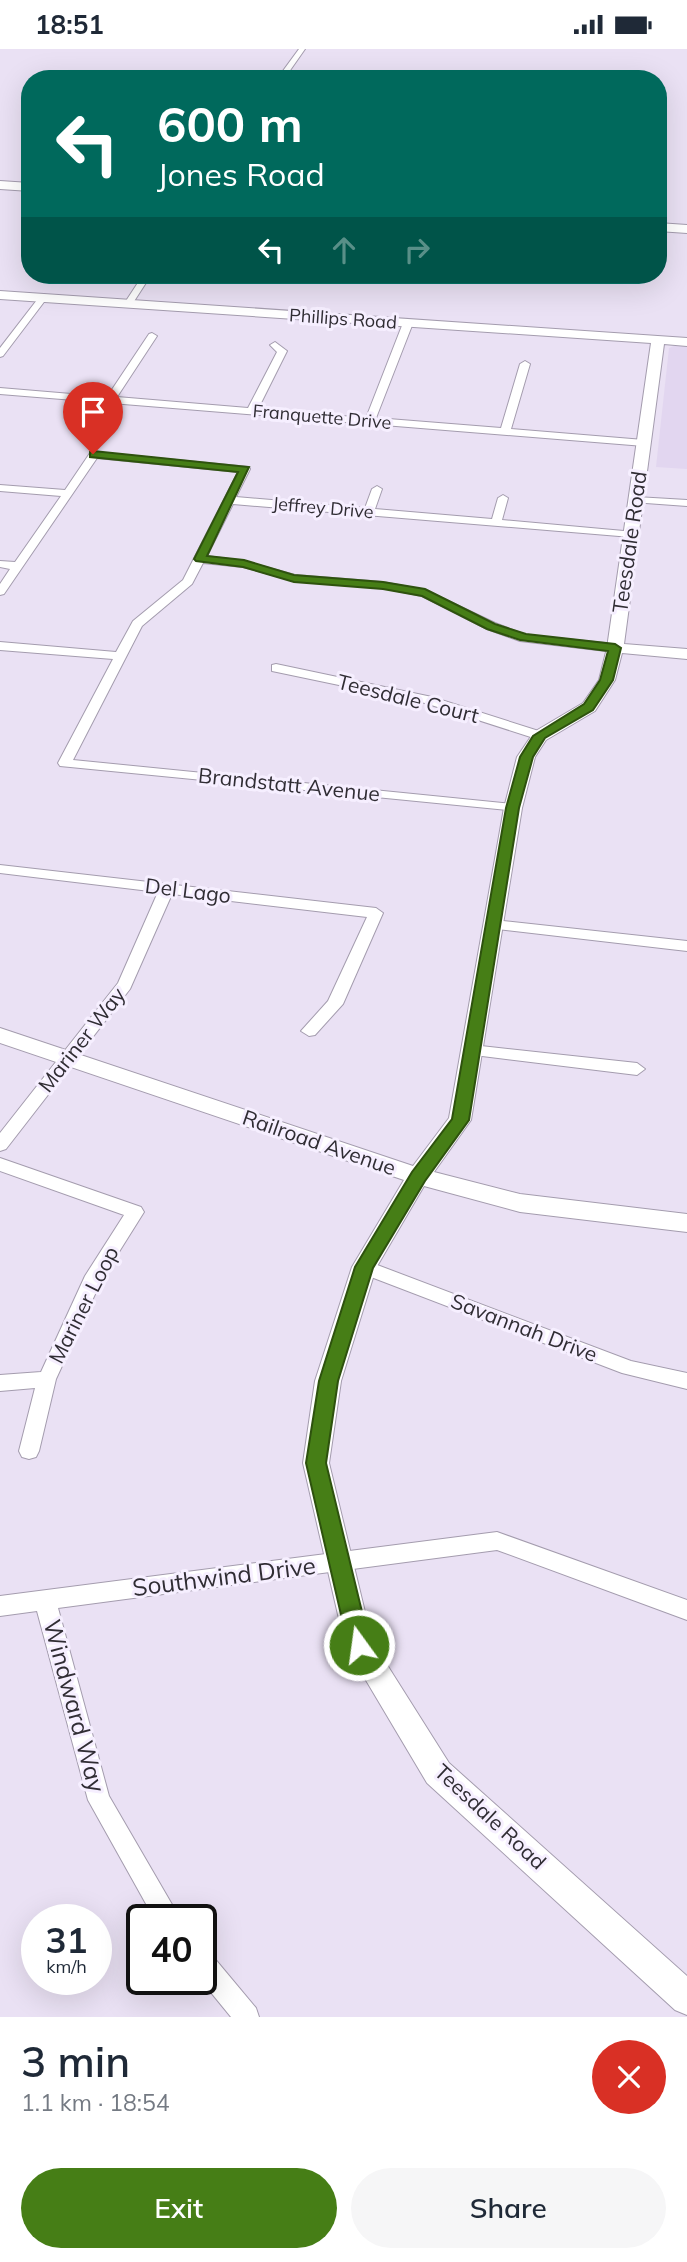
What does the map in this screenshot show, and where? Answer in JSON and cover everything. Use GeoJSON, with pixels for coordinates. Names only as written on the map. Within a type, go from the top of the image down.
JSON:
{"type":"FeatureCollection","features":[{"type":"Feature","properties":{"kind":"highway"},"geometry":{"type":"LineString","coordinates":[[0,185],[21,186]]}},
{"type":"Feature","properties":{"kind":"highway"},"geometry":{"type":"LineString","coordinates":[[667,228],[687,229]]}},
{"type":"Feature","properties":{"kind":"street"},"geometry":{"type":"LineString","coordinates":[[287,70],[302,49]]}},
{"type":"Feature","properties":{"kind":"street"},"geometry":{"type":"LineString","coordinates":[[128,304],[141,284]]}},
{"type":"Feature","properties":{"kind":"street","name":"Phillips Road"},"geometry":{"type":"LineString","coordinates":[[0,295],[687,342]]}},
{"type":"Feature","properties":{"kind":"street"},"geometry":{"type":"LineString","coordinates":[[0,354],[43,298]]}},
{"type":"Feature","properties":{"kind":"street"},"geometry":{"type":"LineString","coordinates":[[370,421],[408,323]]}},
{"type":"Feature","properties":{"kind":"street"},"geometry":{"type":"LineString","coordinates":[[110,400],[152,335]]}},
{"type":"Feature","properties":{"kind":"street","name":"Teesdale Road"},"geometry":{"type":"LineString","coordinates":[[659,340],[615,648],[607,680],[589,707],[540,736],[526,757],[513,808],[460,1120],[418,1176],[365,1267],[328,1381],[316,1463],[359,1645],[438,1773],[687,1998]]}},
{"type":"Feature","properties":{"kind":"street"},"geometry":{"type":"LineString","coordinates":[[252,411],[282,351],[275,345]]}},
{"type":"Feature","properties":{"kind":"street"},"geometry":{"type":"LineString","coordinates":[[505,432],[524,364]]}},
{"type":"Feature","properties":{"kind":"street","name":"Franquette Drive"},"geometry":{"type":"LineString","coordinates":[[0,391],[644,443]]}},
{"type":"Feature","properties":{"kind":"street"},"geometry":{"type":"LineString","coordinates":[[0,592],[93,454],[245,469],[188,582],[137,624],[120,656],[0,646]]}},
{"type":"Feature","properties":{"kind":"street"},"geometry":{"type":"LineString","coordinates":[[0,488],[66,493]]}},
{"type":"Feature","properties":{"kind":"street"},"geometry":{"type":"LineString","coordinates":[[369,512],[377,489]]}},
{"type":"Feature","properties":{"kind":"street"},"geometry":{"type":"LineString","coordinates":[[495,523],[503,498]]}},
{"type":"Feature","properties":{"kind":"street","name":"Jeffrey Drive"},"geometry":{"type":"LineString","coordinates":[[229,500],[631,534]]}},
{"type":"Feature","properties":{"kind":"street"},"geometry":{"type":"LineString","coordinates":[[636,500],[687,503]]}},
{"type":"Feature","properties":{"kind":"street"},"geometry":{"type":"LineString","coordinates":[[200,559],[244,564],[294,578],[383,585],[425,593],[491,626],[524,638],[687,654]]}},
{"type":"Feature","properties":{"kind":"street"},"geometry":{"type":"LineString","coordinates":[[0,564],[18,566]]}},
{"type":"Feature","properties":{"kind":"street","name":"Brandstatt Avenue"},"geometry":{"type":"LineString","coordinates":[[120,656],[65,763],[513,808]]}},
{"type":"Feature","properties":{"kind":"street","name":"Teesdale Court"},"geometry":{"type":"LineString","coordinates":[[275,668],[428,700],[540,736]]}},
{"type":"Feature","properties":{"kind":"street","name":"Del Lago"},"geometry":{"type":"LineString","coordinates":[[0,869],[376,913],[335,1004],[309,1031]]}},
{"type":"Feature","properties":{"kind":"street","name":"Mariner Way"},"geometry":{"type":"LineString","coordinates":[[0,1145],[125,985],[167,888]]}},
{"type":"Feature","properties":{"kind":"street"},"geometry":{"type":"LineString","coordinates":[[494,925],[687,946]]}},
{"type":"Feature","properties":{"kind":"street","name":"Railroad Avenue"},"geometry":{"type":"LineString","coordinates":[[0,1035],[418,1176],[520,1203],[687,1223]]}},
{"type":"Feature","properties":{"kind":"street"},"geometry":{"type":"LineString","coordinates":[[472,1050],[636,1069]]}},
{"type":"Feature","properties":{"kind":"street","name":"Mariner Loop"},"geometry":{"type":"LineString","coordinates":[[0,1164],[135,1212],[94,1276],[47,1379],[29,1451]]}},
{"type":"Feature","properties":{"kind":"street","name":"Savannah Drive"},"geometry":{"type":"LineString","coordinates":[[365,1267],[629,1368],[687,1381]]}},
{"type":"Feature","properties":{"kind":"street","name":"Mariner Loop"},"geometry":{"type":"LineString","coordinates":[[0,1383],[47,1379]]}},
{"type":"Feature","properties":{"kind":"street","name":"Southwind Drive"},"geometry":{"type":"LineString","coordinates":[[0,1606],[497,1541],[687,1610]]}},
{"type":"Feature","properties":{"kind":"street","name":"Windward Way"},"geometry":{"type":"LineString","coordinates":[[45,1600],[99,1800],[160,1904]]}},
{"type":"Feature","properties":{"kind":"street"},"geometry":{"type":"LineString","coordinates":[[217,1981],[247,2017]]}},
{"type":"Feature","properties":{"kind":"shaded area"},"geometry":{"type":"Polygon","coordinates":[[[687,346],[687,469],[656,467],[669,348],[687,346]]]}},
{"type":"Feature","properties":{"kind":"route"},"geometry":{"type":"LineString","coordinates":[[93,454],[245,469],[200,559],[244,564],[294,578],[383,585],[425,593],[491,626],[524,638],[615,648],[607,680],[589,707],[540,736],[526,757],[513,808],[460,1120],[418,1176],[365,1267],[328,1381],[316,1463],[359,1645]]}}]}
